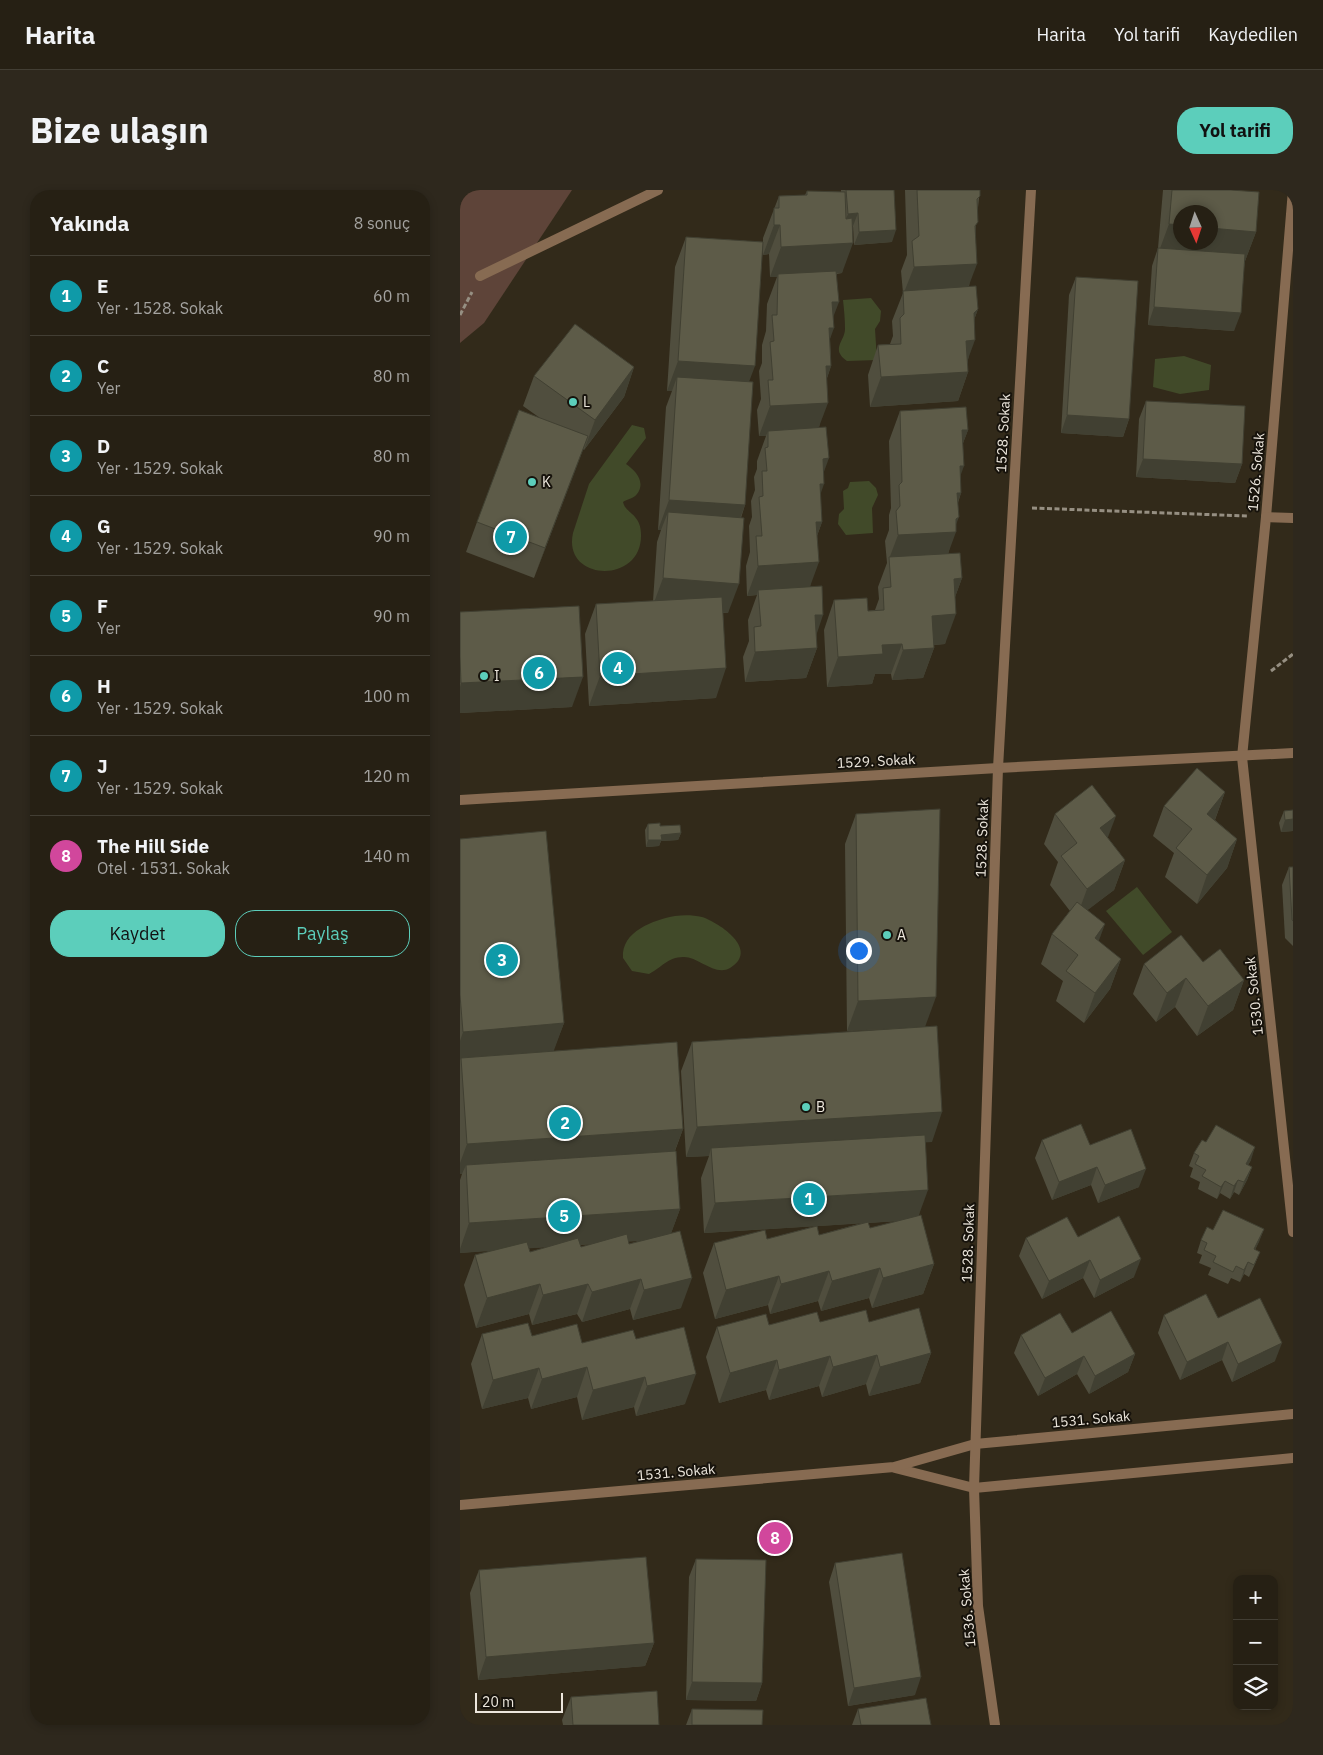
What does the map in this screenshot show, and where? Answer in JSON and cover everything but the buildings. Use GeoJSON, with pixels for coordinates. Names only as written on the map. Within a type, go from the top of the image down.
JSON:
{"type":"FeatureCollection","features":[{"type":"Feature","properties":{"kind":"street"},"geometry":{"type":"LineString","coordinates":[[480,276],[658,190]]}},
{"type":"Feature","properties":{"kind":"street","name":"1528. Sokak"},"geometry":{"type":"LineString","coordinates":[[974,1488],[998,768],[1031,190]]}},
{"type":"Feature","properties":{"kind":"street","name":"1526. Sokak"},"geometry":{"type":"LineString","coordinates":[[1242,756],[1266,517],[1293,190]]}},
{"type":"Feature","properties":{"kind":"street"},"geometry":{"type":"LineString","coordinates":[[1266,517],[1293,518]]}},
{"type":"Feature","properties":{"kind":"street","name":"1529. Sokak"},"geometry":{"type":"LineString","coordinates":[[460,800],[998,768],[1293,753]]}},
{"type":"Feature","properties":{"kind":"street","name":"1530. Sokak"},"geometry":{"type":"LineString","coordinates":[[1242,756],[1293,1232]]}},
{"type":"Feature","properties":{"kind":"street","name":"1531. Sokak"},"geometry":{"type":"LineString","coordinates":[[460,1505],[894,1468],[975,1444],[1293,1414]]}},
{"type":"Feature","properties":{"kind":"street","name":"1531. Sokak"},"geometry":{"type":"LineString","coordinates":[[894,1468],[974,1488],[1293,1458]]}},
{"type":"Feature","properties":{"kind":"street","name":"1536. Sokak"},"geometry":{"type":"LineString","coordinates":[[974,1488],[978,1606],[995,1725]]}},
{"type":"Feature","properties":{"kind":"path"},"geometry":{"type":"LineString","coordinates":[[1013,507],[1266,517]]}},
{"type":"Feature","properties":{"kind":"shaded area"},"geometry":{"type":"Polygon","coordinates":[[[460,190],[572,190],[484,323],[460,343],[460,190]]]}},
{"type":"Feature","properties":{"kind":"shaded area"},"geometry":{"type":"Polygon","coordinates":[[[871,298],[881,311],[880,321],[875,329],[877,360],[847,361],[842,357],[839,349],[845,329],[843,300],[871,298]]]}},
{"type":"Feature","properties":{"kind":"shaded area"},"geometry":{"type":"Polygon","coordinates":[[[1184,356],[1211,365],[1209,390],[1180,394],[1153,387],[1155,359],[1184,356]]]}},
{"type":"Feature","properties":{"kind":"shaded area"},"geometry":{"type":"Polygon","coordinates":[[[632,425],[644,428],[646,438],[626,464],[639,477],[640,490],[635,496],[623,502],[624,506],[636,518],[640,527],[641,534],[638,551],[630,562],[617,569],[604,571],[590,568],[579,561],[573,549],[573,533],[589,484],[632,425]]]}},
{"type":"Feature","properties":{"kind":"shaded area"},"geometry":{"type":"Polygon","coordinates":[[[869,481],[876,488],[878,495],[872,508],[873,533],[846,535],[838,524],[839,514],[844,509],[843,491],[848,488],[850,482],[869,481]]]}},
{"type":"Feature","properties":{"kind":"shaded area"},"geometry":{"type":"Polygon","coordinates":[[[1137,887],[1172,932],[1143,955],[1106,911],[1137,887]]]}},
{"type":"Feature","properties":{"kind":"shaded area"},"geometry":{"type":"Polygon","coordinates":[[[675,916],[702,917],[727,931],[739,946],[741,953],[738,961],[730,968],[718,970],[689,958],[678,957],[649,974],[632,971],[623,958],[627,941],[640,928],[658,920],[675,916]]]}},
{"type":"Feature","properties":{"kind":"place","name":"L"},"geometry":{"type":"Point","coordinates":[573,402]}},
{"type":"Feature","properties":{"kind":"place","name":"K"},"geometry":{"type":"Point","coordinates":[532,482]}},
{"type":"Feature","properties":{"kind":"place","name":"J"},"geometry":{"type":"Point","coordinates":[511,537]}},
{"type":"Feature","properties":{"kind":"place","name":"G"},"geometry":{"type":"Point","coordinates":[618,668]}},
{"type":"Feature","properties":{"kind":"place","name":"H"},"geometry":{"type":"Point","coordinates":[539,673]}},
{"type":"Feature","properties":{"kind":"place","name":"I"},"geometry":{"type":"Point","coordinates":[484,676]}},
{"type":"Feature","properties":{"kind":"place","name":"A"},"geometry":{"type":"Point","coordinates":[887,935]}},
{"type":"Feature","properties":{"kind":"place","name":"D"},"geometry":{"type":"Point","coordinates":[502,960]}},
{"type":"Feature","properties":{"kind":"place","name":"B"},"geometry":{"type":"Point","coordinates":[806,1107]}},
{"type":"Feature","properties":{"kind":"place","name":"C"},"geometry":{"type":"Point","coordinates":[565,1123]}},
{"type":"Feature","properties":{"kind":"place","name":"E"},"geometry":{"type":"Point","coordinates":[809,1199]}},
{"type":"Feature","properties":{"kind":"place","name":"F"},"geometry":{"type":"Point","coordinates":[564,1216]}},
{"type":"Feature","properties":{"kind":"place","name":"The Hill Side"},"geometry":{"type":"Point","coordinates":[775,1538]}}]}
